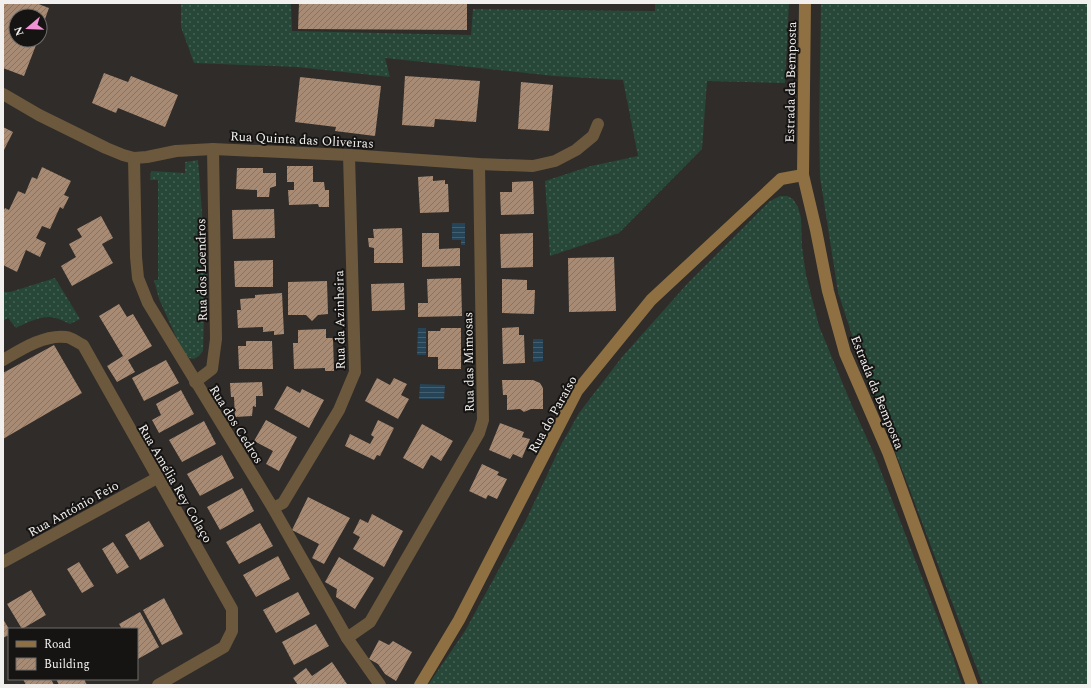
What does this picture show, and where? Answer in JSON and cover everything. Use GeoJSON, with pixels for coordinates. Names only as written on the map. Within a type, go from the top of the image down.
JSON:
{"type":"FeatureCollection","features":[{"type":"Feature","properties":{"kind":"street","name":"Estrada da Bemposta"},"geometry":{"type":"LineString","coordinates":[[805,3],[803,175],[828,291],[845,353],[888,452],[972,685]]}},
{"type":"Feature","properties":{"kind":"street","name":"Rua Quinta das Oliveiras"},"geometry":{"type":"LineString","coordinates":[[3,94],[39,115],[106,148],[134,158],[176,151],[213,149],[349,155],[479,164],[533,166],[554,161],[576,150],[594,136],[598,124]]}},
{"type":"Feature","properties":{"kind":"street","name":"Rua dos Loendros"},"geometry":{"type":"LineString","coordinates":[[195,382],[212,369],[216,339],[213,149]]}},
{"type":"Feature","properties":{"kind":"street","name":"Rua da Azinheira"},"geometry":{"type":"LineString","coordinates":[[273,508],[283,503],[339,410],[355,372],[349,155]]}},
{"type":"Feature","properties":{"kind":"street","name":"Rua dos Cedros"},"geometry":{"type":"LineString","coordinates":[[134,158],[136,257],[138,278],[148,303],[273,508],[347,638],[380,685]]}},
{"type":"Feature","properties":{"kind":"street","name":"Rua das Mimosas"},"geometry":{"type":"LineString","coordinates":[[347,638],[370,622],[479,433],[481,426],[483,407],[479,164]]}},
{"type":"Feature","properties":{"kind":"street","name":"Rua do Paraíso"},"geometry":{"type":"LineString","coordinates":[[420,685],[459,620],[577,391],[650,300],[781,179],[803,175]]}},
{"type":"Feature","properties":{"kind":"street","name":"Rua Amélia Rey Colaço"},"geometry":{"type":"LineString","coordinates":[[3,360],[28,346],[51,337],[67,336],[82,345],[232,609],[232,631],[224,647],[158,685]]}},
{"type":"Feature","properties":{"kind":"street","name":"Rua António Feio"},"geometry":{"type":"LineString","coordinates":[[3,562],[157,478]]}},
{"type":"Feature","properties":{"kind":"green space"},"geometry":{"type":"Polygon","coordinates":[[[181,3],[291,3],[292,31],[471,35],[473,9],[655,11],[655,3],[789,3],[785,83],[707,81],[702,149],[619,233],[550,256],[545,181],[591,166],[638,156],[623,80],[554,76],[385,58],[390,77],[297,67],[194,63],[181,27],[181,3]]]}},
{"type":"Feature","properties":{"kind":"green space"},"geometry":{"type":"Polygon","coordinates":[[[821,3],[1088,3],[1088,685],[983,685],[862,366],[838,292],[820,177],[819,126],[821,3]]]}},
{"type":"Feature","properties":{"kind":"green space"},"geometry":{"type":"Polygon","coordinates":[[[198,160],[207,279],[207,305],[204,319],[203,351],[194,359],[189,358],[183,352],[159,299],[154,280],[158,280],[158,180],[150,180],[151,171],[185,173],[185,162],[198,160]]]}},
{"type":"Feature","properties":{"kind":"green space"},"geometry":{"type":"Polygon","coordinates":[[[780,196],[787,196],[793,199],[798,207],[801,218],[802,247],[806,275],[819,326],[850,401],[875,456],[953,657],[962,685],[428,685],[465,631],[526,520],[561,445],[579,413],[622,357],[687,284],[770,201],[780,196]]]}},
{"type":"Feature","properties":{"kind":"green space"},"geometry":{"type":"Polygon","coordinates":[[[55,278],[80,319],[70,324],[60,319],[45,317],[16,328],[8,318],[3,321],[3,292],[10,292],[55,278]]]}},
{"type":"Feature","properties":{"kind":"water"},"geometry":{"type":"Polygon","coordinates":[[[452,223],[465,223],[465,245],[461,245],[461,240],[452,240],[452,223]]]}},
{"type":"Feature","properties":{"kind":"water"},"geometry":{"type":"Polygon","coordinates":[[[418,328],[426,328],[426,355],[417,355],[418,328]]]}},
{"type":"Feature","properties":{"kind":"water"},"geometry":{"type":"Polygon","coordinates":[[[533,339],[543,339],[543,361],[533,362],[533,339]]]}},
{"type":"Feature","properties":{"kind":"water"},"geometry":{"type":"Polygon","coordinates":[[[420,384],[445,385],[444,399],[419,399],[420,384]]]}},
{"type":"Feature","properties":{"kind":"building"},"geometry":{"type":"Polygon","coordinates":[[[3,3],[36,3],[49,8],[48,11],[48,8],[8,8],[8,48],[35,48],[24,76],[3,68],[3,3]]]}},
{"type":"Feature","properties":{"kind":"building"},"geometry":{"type":"Polygon","coordinates":[[[299,3],[467,3],[467,30],[298,29],[299,3]]]}},
{"type":"Feature","properties":{"kind":"building"},"geometry":{"type":"Polygon","coordinates":[[[104,73],[128,82],[131,76],[178,95],[165,127],[118,108],[116,113],[92,103],[104,73]]]}},
{"type":"Feature","properties":{"kind":"building"},"geometry":{"type":"Polygon","coordinates":[[[405,76],[480,81],[476,122],[435,119],[434,127],[402,125],[405,76]]]}},
{"type":"Feature","properties":{"kind":"building"},"geometry":{"type":"Polygon","coordinates":[[[300,77],[381,86],[375,136],[335,131],[336,127],[295,122],[300,77]]]}},
{"type":"Feature","properties":{"kind":"building"},"geometry":{"type":"Polygon","coordinates":[[[521,82],[553,85],[549,131],[518,129],[521,82]]]}},
{"type":"Feature","properties":{"kind":"building"},"geometry":{"type":"Polygon","coordinates":[[[3,127],[13,132],[3,152],[3,127]]]}},
{"type":"Feature","properties":{"kind":"building"},"geometry":{"type":"Polygon","coordinates":[[[287,166],[313,166],[313,182],[324,182],[325,190],[329,190],[329,207],[319,207],[318,204],[289,205],[288,190],[294,190],[294,182],[287,182],[287,166]]]}},
{"type":"Feature","properties":{"kind":"building"},"geometry":{"type":"Polygon","coordinates":[[[42,167],[71,181],[64,195],[69,197],[63,209],[60,207],[50,229],[42,226],[36,238],[46,243],[40,257],[26,250],[17,272],[3,265],[3,212],[5,208],[9,210],[18,191],[25,194],[32,177],[37,179],[42,167]]]}},
{"type":"Feature","properties":{"kind":"building"},"geometry":{"type":"Polygon","coordinates":[[[237,168],[263,168],[263,173],[276,173],[276,186],[270,188],[269,197],[257,197],[257,190],[236,189],[237,168]]]}},
{"type":"Feature","properties":{"kind":"building"},"geometry":{"type":"Polygon","coordinates":[[[433,176],[433,181],[445,180],[445,184],[448,184],[449,212],[420,213],[418,177],[433,176]]]}},
{"type":"Feature","properties":{"kind":"building"},"geometry":{"type":"Polygon","coordinates":[[[533,181],[534,214],[501,215],[500,192],[512,192],[512,182],[533,181]]]}},
{"type":"Feature","properties":{"kind":"building"},"geometry":{"type":"Polygon","coordinates":[[[274,209],[275,238],[233,239],[232,210],[274,209]]]}},
{"type":"Feature","properties":{"kind":"building"},"geometry":{"type":"Polygon","coordinates":[[[101,216],[113,238],[102,244],[113,263],[72,286],[61,266],[76,257],[69,244],[82,237],[77,229],[101,216]]]}},
{"type":"Feature","properties":{"kind":"building"},"geometry":{"type":"Polygon","coordinates":[[[402,228],[403,263],[374,263],[374,248],[369,247],[368,238],[374,238],[373,229],[402,228]]]}},
{"type":"Feature","properties":{"kind":"building"},"geometry":{"type":"Polygon","coordinates":[[[422,233],[439,233],[439,249],[460,248],[460,266],[422,267],[422,233]]]}},
{"type":"Feature","properties":{"kind":"building"},"geometry":{"type":"Polygon","coordinates":[[[533,233],[533,267],[501,268],[500,234],[533,233]]]}},
{"type":"Feature","properties":{"kind":"building"},"geometry":{"type":"Polygon","coordinates":[[[614,257],[616,311],[569,312],[568,258],[614,257]]]}},
{"type":"Feature","properties":{"kind":"building"},"geometry":{"type":"Polygon","coordinates":[[[273,260],[273,287],[235,287],[234,261],[273,260]]]}},
{"type":"Feature","properties":{"kind":"building"},"geometry":{"type":"Polygon","coordinates":[[[461,278],[462,316],[418,317],[418,303],[428,303],[427,279],[461,278]]]}},
{"type":"Feature","properties":{"kind":"building"},"geometry":{"type":"Polygon","coordinates":[[[502,279],[527,280],[527,290],[535,290],[534,314],[502,313],[502,279]]]}},
{"type":"Feature","properties":{"kind":"building"},"geometry":{"type":"Polygon","coordinates":[[[327,281],[328,314],[318,315],[312,321],[306,315],[288,315],[288,282],[327,281]]]}},
{"type":"Feature","properties":{"kind":"building"},"geometry":{"type":"Polygon","coordinates":[[[404,283],[405,310],[372,311],[371,284],[404,283]]]}},
{"type":"Feature","properties":{"kind":"building"},"geometry":{"type":"Polygon","coordinates":[[[282,293],[284,334],[274,335],[274,331],[263,332],[263,327],[238,328],[237,310],[241,310],[240,299],[255,298],[255,295],[282,293]]]}},
{"type":"Feature","properties":{"kind":"building"},"geometry":{"type":"Polygon","coordinates":[[[119,304],[127,317],[133,314],[152,346],[128,360],[135,372],[117,382],[107,366],[123,356],[99,316],[119,304]]]}},
{"type":"Feature","properties":{"kind":"building"},"geometry":{"type":"Polygon","coordinates":[[[519,327],[519,335],[524,335],[525,363],[503,364],[502,328],[519,327]]]}},
{"type":"Feature","properties":{"kind":"building"},"geometry":{"type":"Polygon","coordinates":[[[441,328],[461,328],[461,369],[438,369],[438,357],[428,357],[428,331],[440,331],[441,328]]]}},
{"type":"Feature","properties":{"kind":"building"},"geometry":{"type":"Polygon","coordinates":[[[326,329],[326,338],[333,338],[334,371],[325,371],[325,368],[294,369],[293,343],[298,343],[298,330],[326,329]]]}},
{"type":"Feature","properties":{"kind":"building"},"geometry":{"type":"Polygon","coordinates":[[[246,341],[272,341],[273,369],[239,369],[238,346],[246,346],[246,341]]]}},
{"type":"Feature","properties":{"kind":"building"},"geometry":{"type":"Polygon","coordinates":[[[54,345],[82,393],[3,439],[3,373],[54,345]]]}},
{"type":"Feature","properties":{"kind":"building"},"geometry":{"type":"Polygon","coordinates":[[[166,360],[179,383],[144,401],[132,378],[166,360]]]}},
{"type":"Feature","properties":{"kind":"building"},"geometry":{"type":"Polygon","coordinates":[[[377,378],[390,385],[394,378],[407,384],[401,395],[409,399],[398,419],[365,401],[377,378]]]}},
{"type":"Feature","properties":{"kind":"building"},"geometry":{"type":"Polygon","coordinates":[[[502,380],[533,380],[540,383],[543,388],[543,409],[531,409],[524,412],[520,409],[507,410],[507,395],[503,395],[502,380]]]}},
{"type":"Feature","properties":{"kind":"building"},"geometry":{"type":"Polygon","coordinates":[[[262,382],[263,396],[256,396],[256,407],[253,406],[252,416],[235,417],[234,397],[231,397],[230,383],[262,382]]]}},
{"type":"Feature","properties":{"kind":"building"},"geometry":{"type":"Polygon","coordinates":[[[287,386],[300,393],[302,389],[324,400],[309,428],[274,409],[287,386]]]}},
{"type":"Feature","properties":{"kind":"building"},"geometry":{"type":"Polygon","coordinates":[[[181,390],[194,414],[159,433],[152,420],[161,415],[156,404],[181,390]]]}},
{"type":"Feature","properties":{"kind":"building"},"geometry":{"type":"Polygon","coordinates":[[[266,420],[297,437],[279,471],[266,464],[273,451],[254,441],[266,420]]]}},
{"type":"Feature","properties":{"kind":"building"},"geometry":{"type":"Polygon","coordinates":[[[378,420],[394,428],[380,456],[377,455],[374,460],[345,446],[350,434],[370,444],[374,437],[371,435],[378,420]]]}},
{"type":"Feature","properties":{"kind":"building"},"geometry":{"type":"Polygon","coordinates":[[[204,421],[216,444],[182,462],[169,440],[204,421]]]}},
{"type":"Feature","properties":{"kind":"building"},"geometry":{"type":"Polygon","coordinates":[[[500,423],[524,432],[522,437],[530,439],[522,458],[513,454],[510,459],[489,450],[500,423]]]}},
{"type":"Feature","properties":{"kind":"building"},"geometry":{"type":"Polygon","coordinates":[[[422,424],[453,441],[441,461],[431,455],[423,469],[403,458],[422,424]]]}},
{"type":"Feature","properties":{"kind":"building"},"geometry":{"type":"Polygon","coordinates":[[[222,455],[234,478],[200,496],[187,474],[222,455]]]}},
{"type":"Feature","properties":{"kind":"building"},"geometry":{"type":"Polygon","coordinates":[[[482,464],[499,472],[497,475],[507,479],[497,499],[488,495],[486,499],[469,491],[482,464]]]}},
{"type":"Feature","properties":{"kind":"building"},"geometry":{"type":"Polygon","coordinates":[[[242,488],[254,511],[220,530],[207,507],[242,488]]]}},
{"type":"Feature","properties":{"kind":"building"},"geometry":{"type":"Polygon","coordinates":[[[308,497],[350,518],[324,564],[312,558],[319,544],[292,530],[308,497]]]}},
{"type":"Feature","properties":{"kind":"building"},"geometry":{"type":"Polygon","coordinates":[[[372,514],[403,531],[384,567],[353,549],[360,537],[353,533],[360,519],[368,523],[372,514]]]}},
{"type":"Feature","properties":{"kind":"building"},"geometry":{"type":"Polygon","coordinates":[[[149,521],[164,546],[140,560],[125,535],[149,521]]]}},
{"type":"Feature","properties":{"kind":"building"},"geometry":{"type":"Polygon","coordinates":[[[260,523],[273,546],[239,564],[226,542],[260,523]]]}},
{"type":"Feature","properties":{"kind":"building"},"geometry":{"type":"Polygon","coordinates":[[[113,542],[129,567],[117,574],[102,549],[113,542]]]}},
{"type":"Feature","properties":{"kind":"building"},"geometry":{"type":"Polygon","coordinates":[[[278,556],[290,579],[256,597],[243,575],[278,556]]]}},
{"type":"Feature","properties":{"kind":"building"},"geometry":{"type":"Polygon","coordinates":[[[339,557],[374,578],[355,609],[336,597],[337,589],[325,582],[339,557]]]}},
{"type":"Feature","properties":{"kind":"building"},"geometry":{"type":"Polygon","coordinates":[[[79,562],[94,586],[82,593],[67,569],[79,562]]]}},
{"type":"Feature","properties":{"kind":"building"},"geometry":{"type":"Polygon","coordinates":[[[31,590],[46,615],[21,628],[7,604],[31,590]]]}},
{"type":"Feature","properties":{"kind":"building"},"geometry":{"type":"Polygon","coordinates":[[[298,592],[310,614],[276,633],[263,610],[298,592]]]}},
{"type":"Feature","properties":{"kind":"building"},"geometry":{"type":"Polygon","coordinates":[[[164,598],[183,634],[162,645],[143,610],[164,598]]]}},
{"type":"Feature","properties":{"kind":"building"},"geometry":{"type":"Polygon","coordinates":[[[140,612],[159,647],[138,659],[138,628],[121,628],[119,624],[140,612]]]}},
{"type":"Feature","properties":{"kind":"building"},"geometry":{"type":"Polygon","coordinates":[[[3,619],[8,628],[8,636],[3,638],[3,619]]]}},
{"type":"Feature","properties":{"kind":"building"},"geometry":{"type":"Polygon","coordinates":[[[316,624],[329,646],[294,665],[282,642],[316,624]]]}},
{"type":"Feature","properties":{"kind":"building"},"geometry":{"type":"Polygon","coordinates":[[[379,640],[389,645],[393,641],[412,652],[396,681],[385,674],[378,664],[369,659],[379,640]]]}},
{"type":"Feature","properties":{"kind":"building"},"geometry":{"type":"Polygon","coordinates":[[[332,662],[347,684],[298,685],[293,678],[306,668],[312,676],[332,662]]]}},
{"type":"Feature","properties":{"kind":"building"},"geometry":{"type":"Polygon","coordinates":[[[24,680],[52,680],[54,685],[26,685],[24,680]]]}},
{"type":"Feature","properties":{"kind":"building"},"geometry":{"type":"Polygon","coordinates":[[[56,680],[84,680],[87,685],[59,685],[56,680]]]}}]}
